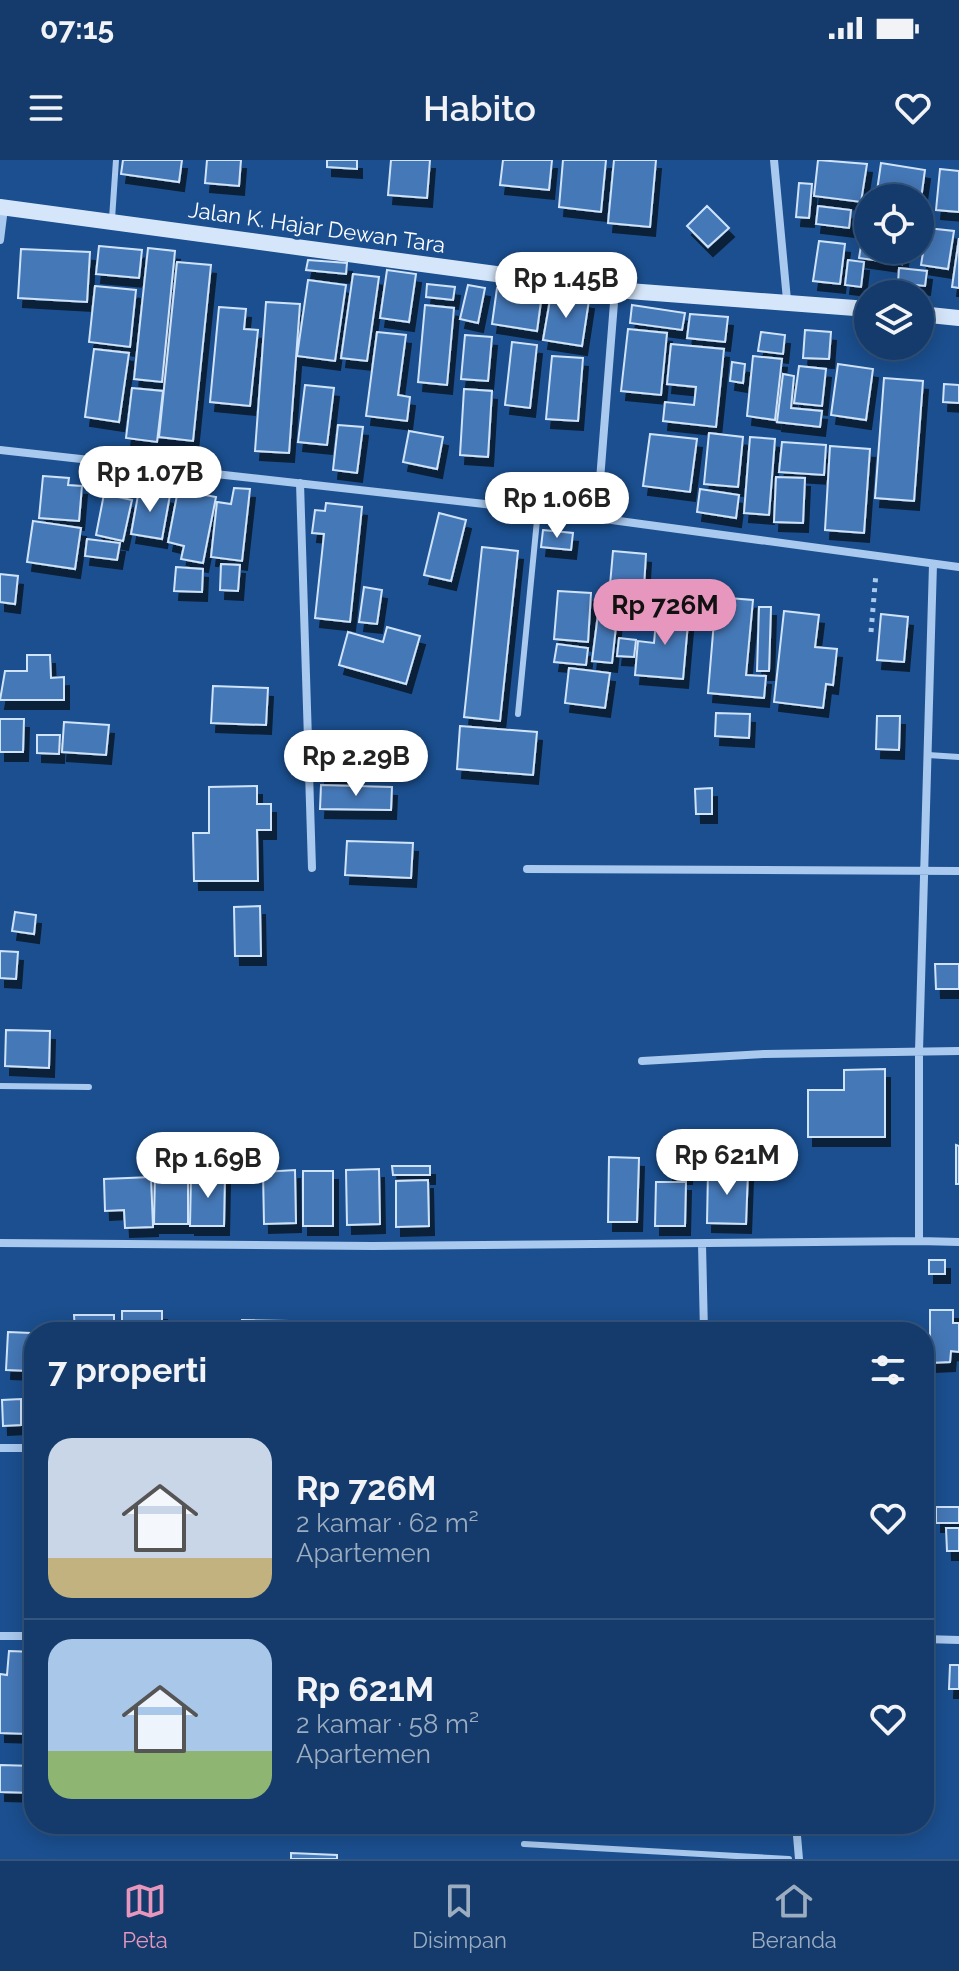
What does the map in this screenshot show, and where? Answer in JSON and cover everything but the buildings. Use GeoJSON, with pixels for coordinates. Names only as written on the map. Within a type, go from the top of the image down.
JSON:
{"type":"FeatureCollection","features":[{"type":"Feature","properties":{"kind":"street"},"geometry":{"type":"LineString","coordinates":[[774,160],[787,300]]}},
{"type":"Feature","properties":{"kind":"street","name":"Jalan K. Hajar Dewan Tara"},"geometry":{"type":"LineString","coordinates":[[2,208],[615,290],[787,300],[854,307]]}},
{"type":"Feature","properties":{"kind":"street"},"geometry":{"type":"LineString","coordinates":[[0,240],[2,208]]}},
{"type":"Feature","properties":{"kind":"street"},"geometry":{"type":"LineString","coordinates":[[597,518],[615,290]]}},
{"type":"Feature","properties":{"kind":"street"},"geometry":{"type":"LineString","coordinates":[[934,315],[959,318]]}},
{"type":"Feature","properties":{"kind":"street"},"geometry":{"type":"LineString","coordinates":[[0,450],[538,510],[959,567]]}},
{"type":"Feature","properties":{"kind":"street"},"geometry":{"type":"LineString","coordinates":[[300,483],[312,868]]}},
{"type":"Feature","properties":{"kind":"street"},"geometry":{"type":"LineString","coordinates":[[919,1241],[919,1051],[933,564]]}},
{"type":"Feature","properties":{"kind":"street"},"geometry":{"type":"LineString","coordinates":[[527,869],[959,871]]}},
{"type":"Feature","properties":{"kind":"street"},"geometry":{"type":"LineString","coordinates":[[642,1061],[764,1054],[959,1051]]}},
{"type":"Feature","properties":{"kind":"street"},"geometry":{"type":"LineString","coordinates":[[0,1243],[295,1246],[959,1242]]}},
{"type":"Feature","properties":{"kind":"street"},"geometry":{"type":"LineString","coordinates":[[702,1244],[704,1322]]}},
{"type":"Feature","properties":{"kind":"street"},"geometry":{"type":"LineString","coordinates":[[0,1448],[24,1448]]}},
{"type":"Feature","properties":{"kind":"street"},"geometry":{"type":"LineString","coordinates":[[0,1636],[24,1636]]}},
{"type":"Feature","properties":{"kind":"street"},"geometry":{"type":"LineString","coordinates":[[934,1639],[959,1640]]}},
{"type":"Feature","properties":{"kind":"street"},"geometry":{"type":"LineString","coordinates":[[797,1834],[799,1859]]}},
{"type":"Feature","properties":{"kind":"lane"},"geometry":{"type":"LineString","coordinates":[[112,222],[116,160]]}},
{"type":"Feature","properties":{"kind":"lane"},"geometry":{"type":"LineString","coordinates":[[518,714],[538,510]]}},
{"type":"Feature","properties":{"kind":"lane"},"geometry":{"type":"LineString","coordinates":[[928,755],[959,757]]}},
{"type":"Feature","properties":{"kind":"lane"},"geometry":{"type":"LineString","coordinates":[[0,1086],[89,1087]]}},
{"type":"Feature","properties":{"kind":"lane"},"geometry":{"type":"LineString","coordinates":[[524,1844],[789,1859]]}},
{"type":"Feature","properties":{"kind":"path"},"geometry":{"type":"LineString","coordinates":[[871,632],[877,556]]}}]}
